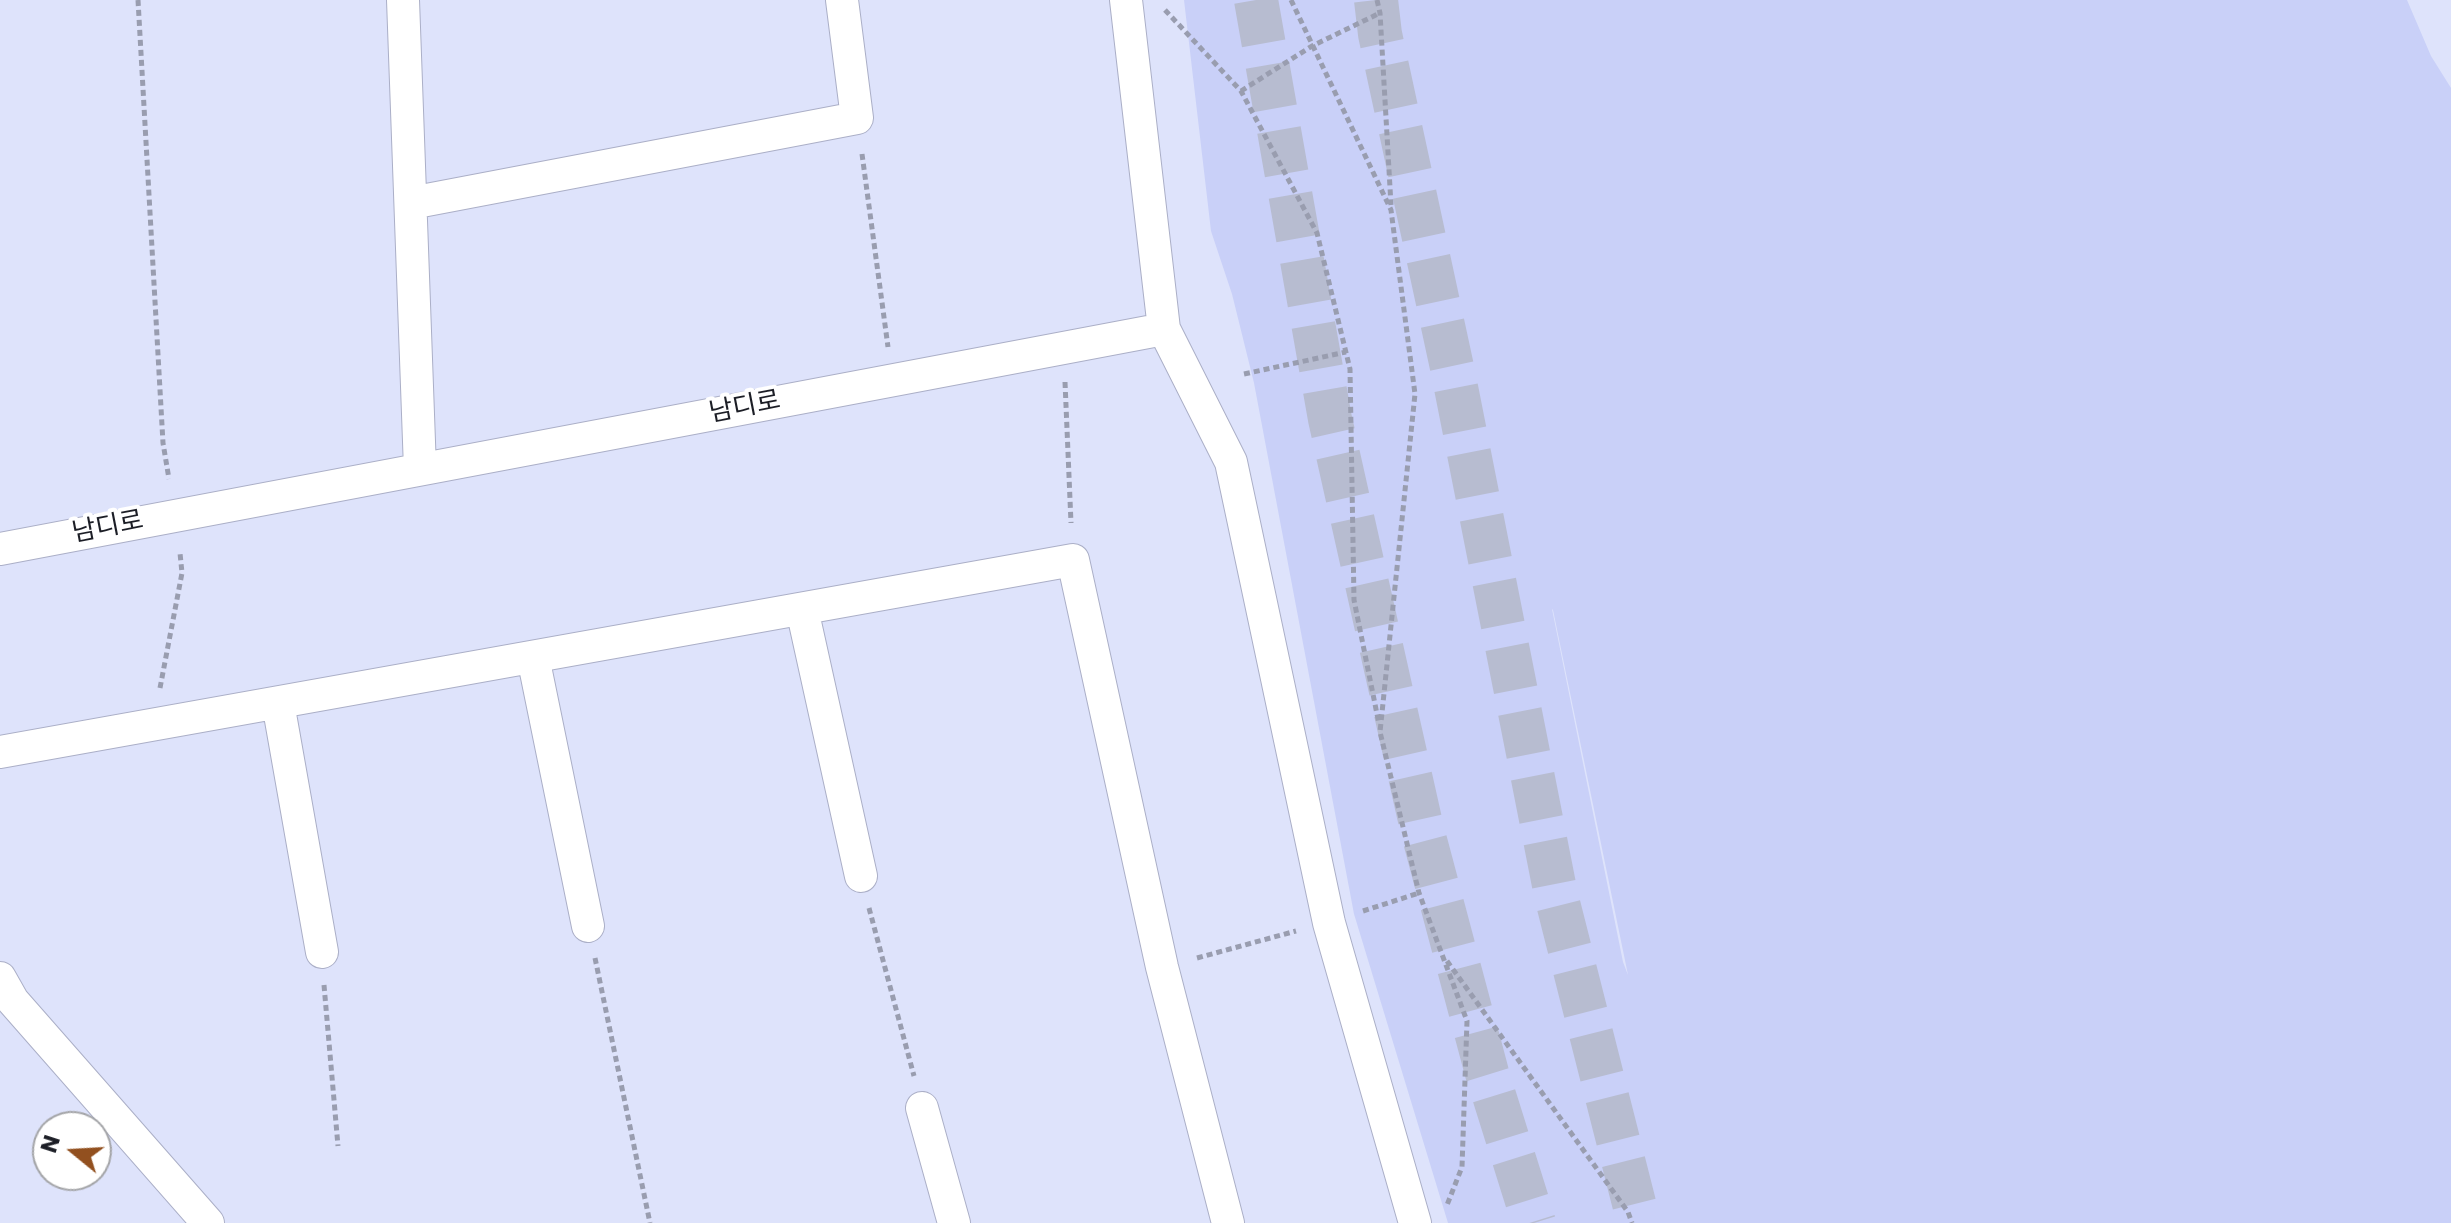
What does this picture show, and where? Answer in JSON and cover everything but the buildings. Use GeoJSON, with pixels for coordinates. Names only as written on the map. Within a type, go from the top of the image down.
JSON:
{"type":"FeatureCollection","features":[{"type":"Feature","properties":{"kind":"street"},"geometry":{"type":"LineString","coordinates":[[403,0],[420,469]]}},
{"type":"Feature","properties":{"kind":"street"},"geometry":{"type":"LineString","coordinates":[[411,203],[857,118],[842,0]]}},
{"type":"Feature","properties":{"kind":"street"},"geometry":{"type":"LineString","coordinates":[[1126,0],[1164,329],[1231,462],[1329,923],[1415,1223]]}},
{"type":"Feature","properties":{"kind":"street","name":"남디로"},"geometry":{"type":"LineString","coordinates":[[0,549],[1164,329]]}},
{"type":"Feature","properties":{"kind":"street"},"geometry":{"type":"LineString","coordinates":[[0,752],[1073,560],[1162,967],[1228,1223]]}},
{"type":"Feature","properties":{"kind":"street"},"geometry":{"type":"LineString","coordinates":[[802,609],[861,876]]}},
{"type":"Feature","properties":{"kind":"street"},"geometry":{"type":"LineString","coordinates":[[533,657],[588,926]]}},
{"type":"Feature","properties":{"kind":"street"},"geometry":{"type":"LineString","coordinates":[[278,703],[322,952]]}},
{"type":"Feature","properties":{"kind":"street"},"geometry":{"type":"LineString","coordinates":[[0,978],[13,1001],[208,1223]]}},
{"type":"Feature","properties":{"kind":"street"},"geometry":{"type":"LineString","coordinates":[[922,1108],[954,1223]]}},
{"type":"Feature","properties":{"kind":"path"},"geometry":{"type":"LineString","coordinates":[[138,0],[163,443],[182,573],[153,725]]}},
{"type":"Feature","properties":{"kind":"path"},"geometry":{"type":"LineString","coordinates":[[1156,0],[1241,91],[1317,233],[1346,352],[1350,369],[1354,600],[1380,732],[1419,893],[1467,1021],[1462,1167],[1446,1209]]}},
{"type":"Feature","properties":{"kind":"path"},"geometry":{"type":"LineString","coordinates":[[1291,0],[1391,210]]}},
{"type":"Feature","properties":{"kind":"path"},"geometry":{"type":"LineString","coordinates":[[1377,0],[1391,210],[1415,394],[1380,732]]}},
{"type":"Feature","properties":{"kind":"path"},"geometry":{"type":"LineString","coordinates":[[1241,91],[1312,46],[1380,13]]}},
{"type":"Feature","properties":{"kind":"path"},"geometry":{"type":"LineString","coordinates":[[857,118],[893,380]]}},
{"type":"Feature","properties":{"kind":"path"},"geometry":{"type":"LineString","coordinates":[[1064,348],[1073,560]]}},
{"type":"Feature","properties":{"kind":"path"},"geometry":{"type":"LineString","coordinates":[[1244,374],[1346,352]]}},
{"type":"Feature","properties":{"kind":"path"},"geometry":{"type":"LineString","coordinates":[[861,876],[922,1108]]}},
{"type":"Feature","properties":{"kind":"path"},"geometry":{"type":"LineString","coordinates":[[588,926],[650,1223]]}},
{"type":"Feature","properties":{"kind":"path"},"geometry":{"type":"LineString","coordinates":[[322,952],[338,1146]]}},
{"type":"Feature","properties":{"kind":"path"},"geometry":{"type":"LineString","coordinates":[[1442,953],[1628,1212],[1632,1223]]}},
{"type":"Feature","properties":{"kind":"shaded area"},"geometry":{"type":"Polygon","coordinates":[[[1184,0],[2407,0],[2431,56],[2451,88],[2451,1223],[1448,1223],[1354,914],[1254,383],[1232,294],[1211,231],[1184,0]],[[1553,610],[1623,962],[1628,975],[1553,610]]]}},
{"type":"Feature","properties":{"kind":"tunnel"},"geometry":{"type":"LineString","coordinates":[[1256,0],[1330,419],[1422,829],[1487,1073],[1534,1223]]}},
{"type":"Feature","properties":{"kind":"tunnel"},"geometry":{"type":"LineString","coordinates":[[1376,0],[1380,34],[1453,372],[1556,895],[1639,1223]]}}]}
